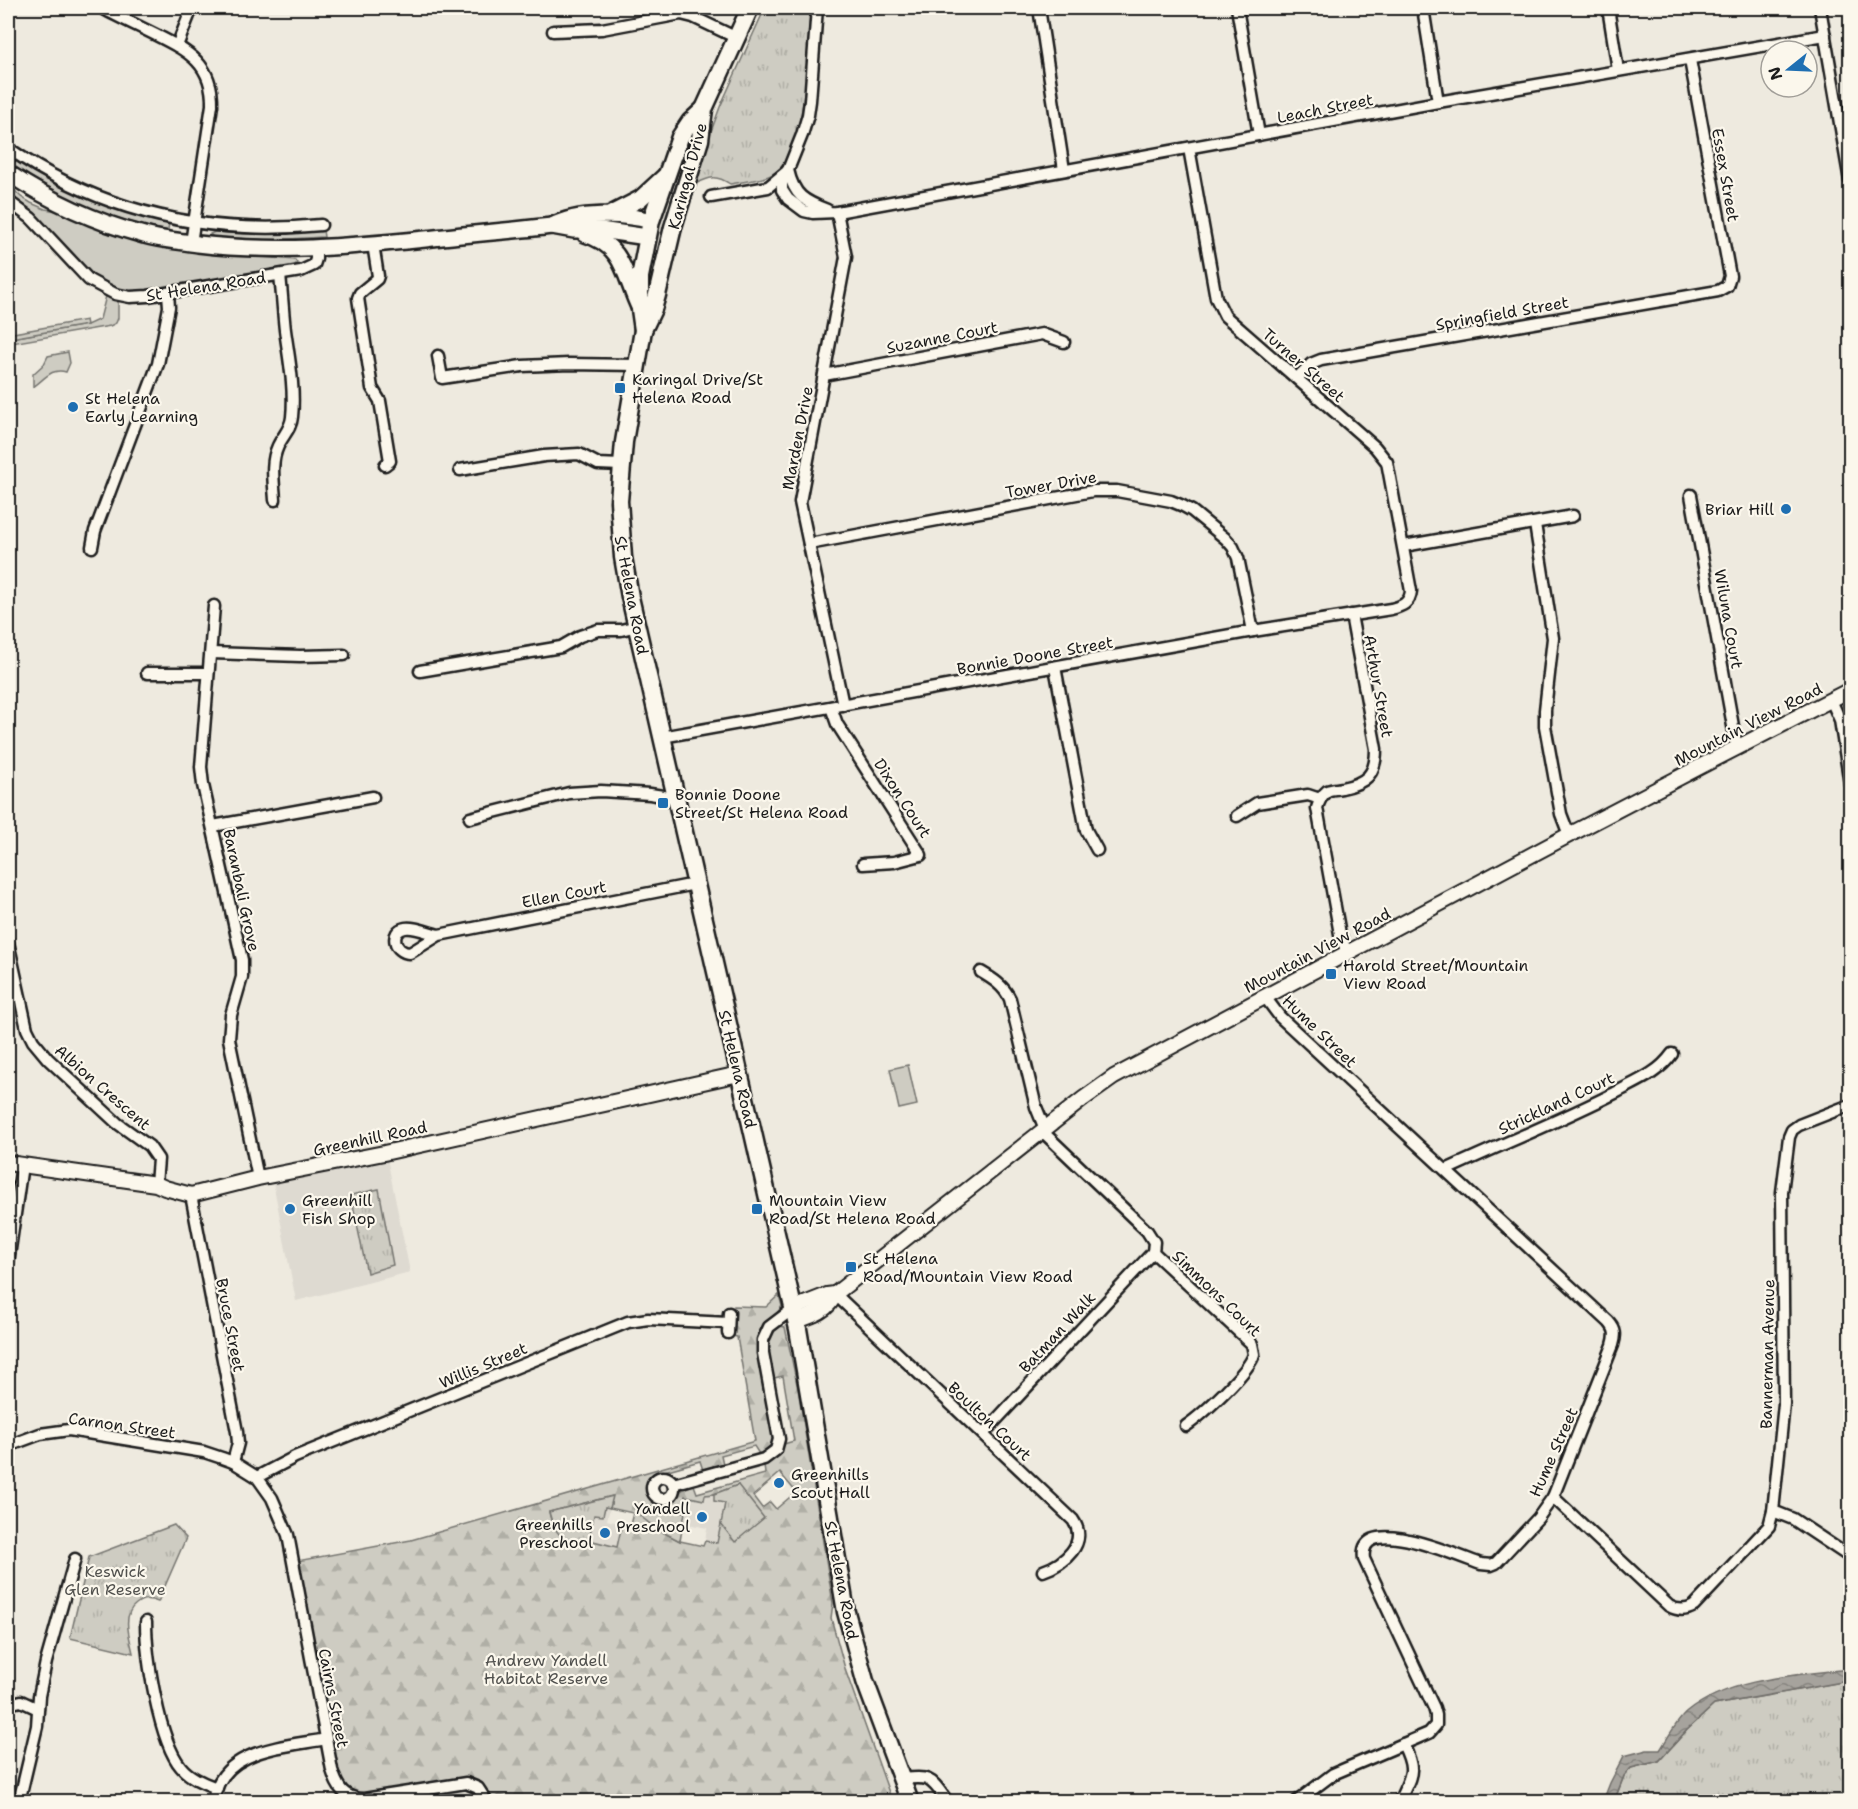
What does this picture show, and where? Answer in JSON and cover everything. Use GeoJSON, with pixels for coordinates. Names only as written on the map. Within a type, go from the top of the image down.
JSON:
{"type":"FeatureCollection","features":[{"type":"Feature","properties":{"kind":"main road","name":"Karingal Drive"},"geometry":{"type":"LineString","coordinates":[[671,235],[700,140],[704,109],[750,8]]}},
{"type":"Feature","properties":{"kind":"main road","name":"Karingal Drive"},"geometry":{"type":"LineString","coordinates":[[649,229],[666,175],[685,129],[704,109]]}},
{"type":"Feature","properties":{"kind":"main road","name":"St Helena Road"},"geometry":{"type":"LineString","coordinates":[[8,173],[50,199],[98,221],[145,235],[191,243],[250,248],[316,248],[552,226],[574,230],[649,229],[671,235],[653,309],[643,330],[621,465],[620,527],[624,567],[739,1074],[790,1316],[812,1404],[846,1612],[865,1681],[910,1802]]}},
{"type":"Feature","properties":{"kind":"main road"},"geometry":{"type":"LineString","coordinates":[[609,216],[640,199],[666,175]]}},
{"type":"Feature","properties":{"kind":"main road","name":"St Helena Road"},"geometry":{"type":"LineString","coordinates":[[552,226],[568,219],[633,216],[649,229]]}},
{"type":"Feature","properties":{"kind":"main road","name":"St Helena Road"},"geometry":{"type":"LineString","coordinates":[[643,330],[640,309],[640,277],[649,229]]}},
{"type":"Feature","properties":{"kind":"main road"},"geometry":{"type":"LineString","coordinates":[[574,230],[603,242],[618,256],[640,309]]}},
{"type":"Feature","properties":{"kind":"street"},"geometry":{"type":"LineString","coordinates":[[102,8],[192,56],[209,81],[212,97],[210,124],[191,243]]}},
{"type":"Feature","properties":{"kind":"street"},"geometry":{"type":"LineString","coordinates":[[177,46],[192,8]]}},
{"type":"Feature","properties":{"kind":"street"},"geometry":{"type":"LineString","coordinates":[[817,8],[810,101],[806,124],[788,170],[798,201],[834,212]]}},
{"type":"Feature","properties":{"kind":"street"},"geometry":{"type":"LineString","coordinates":[[1039,8],[1064,170]]}},
{"type":"Feature","properties":{"kind":"street"},"geometry":{"type":"LineString","coordinates":[[1237,8],[1259,135]]}},
{"type":"Feature","properties":{"kind":"street"},"geometry":{"type":"LineString","coordinates":[[1423,8],[1438,102]]}},
{"type":"Feature","properties":{"kind":"street"},"geometry":{"type":"LineString","coordinates":[[1608,8],[1618,70]]}},
{"type":"Feature","properties":{"kind":"street"},"geometry":{"type":"LineString","coordinates":[[1820,8],[1851,181]]}},
{"type":"Feature","properties":{"kind":"street"},"geometry":{"type":"LineString","coordinates":[[553,31],[602,29],[681,14],[693,16],[737,38]]}},
{"type":"Feature","properties":{"kind":"street","name":"Leach Street"},"geometry":{"type":"LineString","coordinates":[[834,212],[1438,102],[1825,35]]}},
{"type":"Feature","properties":{"kind":"street","name":"Essex Street"},"geometry":{"type":"LineString","coordinates":[[1690,60],[1730,276],[1727,286],[1718,291]]}},
{"type":"Feature","properties":{"kind":"street"},"geometry":{"type":"LineString","coordinates":[[8,148],[52,176],[89,194],[141,211],[194,224],[251,229],[321,225]]}},
{"type":"Feature","properties":{"kind":"street","name":"Turner Street"},"geometry":{"type":"LineString","coordinates":[[1189,148],[1219,307],[1232,324],[1297,378],[1385,458],[1391,476],[1411,597]]}},
{"type":"Feature","properties":{"kind":"street","name":"Karingal Drive"},"geometry":{"type":"LineString","coordinates":[[711,197],[768,187],[788,170]]}},
{"type":"Feature","properties":{"kind":"street","name":"St Helena Road"},"geometry":{"type":"LineString","coordinates":[[8,201],[31,218],[82,273],[98,286],[115,294],[130,297],[168,293],[311,268],[315,262],[316,248]]}},
{"type":"Feature","properties":{"kind":"street","name":"Marden Drive"},"geometry":{"type":"LineString","coordinates":[[834,212],[846,257],[800,496],[801,511],[843,705]]}},
{"type":"Feature","properties":{"kind":"street"},"geometry":{"type":"LineString","coordinates":[[373,244],[378,276],[360,293],[358,298],[372,388],[380,401],[390,461],[385,465]]}},
{"type":"Feature","properties":{"kind":"street"},"geometry":{"type":"LineString","coordinates":[[275,500],[273,463],[278,445],[292,421],[293,404],[291,365],[280,275]]}},
{"type":"Feature","properties":{"kind":"street","name":"Springfield Street"},"geometry":{"type":"LineString","coordinates":[[1297,378],[1311,364],[1321,360],[1718,291]]}},
{"type":"Feature","properties":{"kind":"street"},"geometry":{"type":"LineString","coordinates":[[92,547],[95,531],[158,364],[169,307],[168,293]]}},
{"type":"Feature","properties":{"kind":"street","name":"Suzanne Court"},"geometry":{"type":"LineString","coordinates":[[824,375],[1042,334],[1064,342]]}},
{"type":"Feature","properties":{"kind":"street"},"geometry":{"type":"LineString","coordinates":[[438,356],[442,378],[522,366],[637,365]]}},
{"type":"Feature","properties":{"kind":"street"},"geometry":{"type":"LineString","coordinates":[[460,470],[544,456],[579,454],[598,464],[621,465]]}},
{"type":"Feature","properties":{"kind":"street","name":"Tower Drive"},"geometry":{"type":"LineString","coordinates":[[809,543],[1093,491],[1117,490],[1171,501],[1192,511],[1233,547],[1238,558],[1253,632]]}},
{"type":"Feature","properties":{"kind":"street","name":"Wiluna Court"},"geometry":{"type":"LineString","coordinates":[[1691,495],[1737,748]]}},
{"type":"Feature","properties":{"kind":"street"},"geometry":{"type":"LineString","coordinates":[[1404,546],[1573,516]]}},
{"type":"Feature","properties":{"kind":"street"},"geometry":{"type":"LineString","coordinates":[[1535,524],[1553,638],[1545,726],[1561,814],[1569,835]]}},
{"type":"Feature","properties":{"kind":"street","name":"Bonnie Doone Street"},"geometry":{"type":"LineString","coordinates":[[662,737],[1400,606],[1411,597]]}},
{"type":"Feature","properties":{"kind":"street","name":"Baranbali Grove"},"geometry":{"type":"LineString","coordinates":[[214,606],[201,767],[242,960],[242,977],[231,1015],[229,1039],[258,1178]]}},
{"type":"Feature","properties":{"kind":"street","name":"Arthur Street"},"geometry":{"type":"LineString","coordinates":[[1320,799],[1328,790],[1358,785],[1369,775],[1376,762],[1376,749],[1351,615]]}},
{"type":"Feature","properties":{"kind":"street"},"geometry":{"type":"LineString","coordinates":[[420,671],[561,647],[580,636],[598,630],[621,630],[637,626]]}},
{"type":"Feature","properties":{"kind":"street"},"geometry":{"type":"LineString","coordinates":[[211,653],[344,656]]}},
{"type":"Feature","properties":{"kind":"street"},"geometry":{"type":"LineString","coordinates":[[1055,667],[1086,830],[1097,850]]}},
{"type":"Feature","properties":{"kind":"street"},"geometry":{"type":"LineString","coordinates":[[147,673],[208,673]]}},
{"type":"Feature","properties":{"kind":"street","name":"Mountain View Road"},"geometry":{"type":"LineString","coordinates":[[790,1316],[822,1297],[835,1294],[1114,1077],[1569,835],[1851,690]]}},
{"type":"Feature","properties":{"kind":"street"},"geometry":{"type":"LineString","coordinates":[[1832,700],[1840,720],[1851,784]]}},
{"type":"Feature","properties":{"kind":"street","name":"Dixon Court"},"geometry":{"type":"LineString","coordinates":[[831,708],[837,724],[921,855],[894,862],[863,864]]}},
{"type":"Feature","properties":{"kind":"street"},"geometry":{"type":"LineString","coordinates":[[470,818],[569,793],[611,792],[676,798]]}},
{"type":"Feature","properties":{"kind":"street"},"geometry":{"type":"LineString","coordinates":[[1237,816],[1257,803],[1308,795],[1320,799],[1317,808],[1340,934],[1347,953]]}},
{"type":"Feature","properties":{"kind":"street"},"geometry":{"type":"LineString","coordinates":[[213,826],[373,797]]}},
{"type":"Feature","properties":{"kind":"street","name":"Ellen Court"},"geometry":{"type":"LineString","coordinates":[[439,935],[695,884]]}},
{"type":"Feature","properties":{"kind":"street","name":"Albion Crescent"},"geometry":{"type":"LineString","coordinates":[[8,942],[27,1029],[33,1041],[48,1059],[91,1100],[117,1123],[149,1146],[158,1159],[156,1184]]}},
{"type":"Feature","properties":{"kind":"street"},"geometry":{"type":"LineString","coordinates":[[981,972],[1004,989],[1010,999],[1043,1130]]}},
{"type":"Feature","properties":{"kind":"street","name":"Hume Street"},"geometry":{"type":"LineString","coordinates":[[1265,997],[1280,1017],[1609,1322],[1615,1331],[1613,1345],[1553,1497],[1538,1518],[1500,1558],[1491,1565],[1481,1564],[1399,1537],[1376,1539],[1365,1547],[1364,1557],[1436,1715],[1436,1725],[1433,1729],[1403,1744],[1333,1774],[1296,1802]]}},
{"type":"Feature","properties":{"kind":"street","name":"Strickland Court"},"geometry":{"type":"LineString","coordinates":[[1446,1170],[1586,1108],[1652,1073],[1667,1062],[1672,1054]]}},
{"type":"Feature","properties":{"kind":"street","name":"Greenhill Road"},"geometry":{"type":"LineString","coordinates":[[8,1163],[156,1184],[191,1194],[258,1178],[384,1154],[739,1074]]}},
{"type":"Feature","properties":{"kind":"street","name":"Bannerman Avenue"},"geometry":{"type":"LineString","coordinates":[[1553,1497],[1669,1606],[1682,1610],[1694,1606],[1769,1526],[1773,1511],[1784,1404],[1782,1192],[1787,1147],[1789,1137],[1795,1127],[1851,1105]]}},
{"type":"Feature","properties":{"kind":"street","name":"Simmons Court"},"geometry":{"type":"LineString","coordinates":[[1043,1130],[1147,1231],[1154,1242],[1153,1252],[1254,1348],[1253,1359],[1249,1365],[1205,1412],[1186,1426]]}},
{"type":"Feature","properties":{"kind":"street"},"geometry":{"type":"LineString","coordinates":[[8,1263],[22,1165]]}},
{"type":"Feature","properties":{"kind":"street","name":"Bruce Street"},"geometry":{"type":"LineString","coordinates":[[191,1194],[237,1432],[238,1443],[233,1462]]}},
{"type":"Feature","properties":{"kind":"street","name":"Batman Walk"},"geometry":{"type":"LineString","coordinates":[[983,1434],[1153,1252]]}},
{"type":"Feature","properties":{"kind":"street","name":"Boulton Court"},"geometry":{"type":"LineString","coordinates":[[835,1294],[1073,1520],[1079,1536],[1077,1545],[1061,1562],[1042,1571]]}},
{"type":"Feature","properties":{"kind":"street"},"geometry":{"type":"LineString","coordinates":[[673,1485],[755,1462],[776,1450],[779,1439],[763,1344],[769,1327],[790,1316]]}},
{"type":"Feature","properties":{"kind":"street","name":"Willis Street"},"geometry":{"type":"LineString","coordinates":[[257,1478],[295,1457],[628,1322],[648,1319],[728,1323]]}},
{"type":"Feature","properties":{"kind":"street","name":"Carnon Street"},"geometry":{"type":"LineString","coordinates":[[8,1446],[40,1434],[69,1430],[204,1452],[233,1462],[257,1478]]}},
{"type":"Feature","properties":{"kind":"street","name":"Cairns Street"},"geometry":{"type":"LineString","coordinates":[[257,1478],[272,1498],[288,1535],[332,1770],[337,1785],[344,1793],[354,1798],[370,1799],[466,1783],[478,1788],[487,1802]]}},
{"type":"Feature","properties":{"kind":"street"},"geometry":{"type":"LineString","coordinates":[[1773,1511],[1793,1519],[1851,1557]]}},
{"type":"Feature","properties":{"kind":"street"},"geometry":{"type":"LineString","coordinates":[[19,1802],[37,1726],[39,1696],[46,1662],[75,1558]]}},
{"type":"Feature","properties":{"kind":"street"},"geometry":{"type":"LineString","coordinates":[[146,1622],[147,1649],[161,1724],[169,1748],[186,1773],[217,1788]]}},
{"type":"Feature","properties":{"kind":"street"},"geometry":{"type":"LineString","coordinates":[[8,1704],[21,1701],[38,1709]]}},
{"type":"Feature","properties":{"kind":"street"},"geometry":{"type":"LineString","coordinates":[[213,1802],[217,1788],[226,1772],[235,1763],[258,1752],[326,1739]]}},
{"type":"Feature","properties":{"kind":"street"},"geometry":{"type":"LineString","coordinates":[[1400,1802],[1412,1770],[1403,1744]]}},
{"type":"Feature","properties":{"kind":"street"},"geometry":{"type":"LineString","coordinates":[[902,1779],[921,1777],[929,1779],[948,1802]]}},
{"type":"Feature","properties":{"kind":"shaded area"},"geometry":{"type":"Polygon","coordinates":[[[387,1158],[410,1272],[296,1301],[273,1182],[387,1158]]]}},
{"type":"Feature","properties":{"kind":"shaded area"},"geometry":{"type":"Polygon","coordinates":[[[738,1485],[717,1543],[705,1541],[707,1528],[683,1523],[680,1541],[642,1505],[675,1510],[685,1496],[704,1500],[705,1495],[738,1485]]]}},
{"type":"Feature","properties":{"kind":"shaded area"},"geometry":{"type":"Polygon","coordinates":[[[613,1496],[607,1520],[622,1524],[617,1547],[589,1540],[588,1544],[563,1539],[613,1496]]]}},
{"type":"Feature","properties":{"kind":"green space"},"geometry":{"type":"Polygon","coordinates":[[[765,8],[810,8],[804,99],[792,147],[783,164],[767,177],[730,184],[711,178],[691,186],[720,107],[765,8]]]}},
{"type":"Feature","properties":{"kind":"green space"},"geometry":{"type":"Polygon","coordinates":[[[8,154],[65,187],[125,210],[168,221],[168,230],[123,220],[65,197],[8,164],[8,154]]]}},
{"type":"Feature","properties":{"kind":"green space"},"geometry":{"type":"Polygon","coordinates":[[[8,184],[31,203],[58,211],[102,231],[141,243],[184,250],[295,260],[297,263],[293,267],[148,292],[118,290],[95,279],[37,217],[8,196],[8,184]]]}},
{"type":"Feature","properties":{"kind":"green space"},"geometry":{"type":"Polygon","coordinates":[[[323,230],[324,237],[271,240],[213,237],[210,234],[215,232],[273,234],[323,230]]]}},
{"type":"Feature","properties":{"kind":"green space"},"geometry":{"type":"Polygon","coordinates":[[[106,296],[118,299],[118,318],[116,323],[110,326],[12,343],[11,338],[87,325],[100,319],[106,296]]]}},
{"type":"Feature","properties":{"kind":"green space"},"geometry":{"type":"Polygon","coordinates":[[[86,320],[87,325],[11,338],[8,342],[8,334],[86,320]]]}},
{"type":"Feature","properties":{"kind":"green space"},"geometry":{"type":"Polygon","coordinates":[[[68,352],[70,363],[66,372],[56,371],[33,387],[33,374],[44,364],[48,356],[68,352]]]}},
{"type":"Feature","properties":{"kind":"green space"},"geometry":{"type":"Polygon","coordinates":[[[908,1065],[917,1105],[899,1109],[890,1069],[908,1065]]]}},
{"type":"Feature","properties":{"kind":"green space"},"geometry":{"type":"Polygon","coordinates":[[[379,1189],[393,1265],[367,1273],[351,1195],[379,1189]]]}},
{"type":"Feature","properties":{"kind":"green space","name":"Andrew Yandell Habitat Reserve"},"geometry":{"type":"Polygon","coordinates":[[[779,1295],[782,1306],[760,1332],[758,1338],[758,1355],[772,1432],[770,1446],[759,1454],[754,1446],[721,1455],[723,1464],[703,1470],[700,1461],[661,1472],[649,1479],[647,1491],[654,1503],[663,1505],[694,1485],[697,1493],[765,1474],[764,1465],[778,1456],[784,1444],[794,1441],[783,1376],[774,1378],[769,1350],[774,1331],[779,1326],[785,1327],[798,1389],[833,1603],[831,1618],[846,1672],[892,1801],[527,1802],[499,1795],[492,1799],[480,1784],[366,1795],[349,1792],[338,1777],[297,1561],[411,1540],[755,1441],[737,1337],[732,1336],[734,1306],[766,1307],[779,1295]],[[780,1473],[753,1496],[762,1508],[770,1502],[776,1509],[796,1492],[780,1473]],[[738,1485],[705,1495],[704,1500],[685,1496],[683,1505],[675,1510],[643,1505],[657,1529],[680,1541],[703,1546],[705,1541],[717,1543],[721,1524],[736,1541],[738,1485]],[[612,1496],[549,1512],[553,1528],[588,1544],[589,1540],[617,1547],[622,1524],[630,1525],[633,1513],[610,1508],[612,1496]]]}},
{"type":"Feature","properties":{"kind":"green space"},"geometry":{"type":"Polygon","coordinates":[[[738,1485],[764,1518],[735,1542],[721,1524],[725,1503],[714,1501],[714,1494],[738,1485]]]}},
{"type":"Feature","properties":{"kind":"green space"},"geometry":{"type":"Polygon","coordinates":[[[613,1496],[610,1508],[605,1507],[603,1516],[594,1515],[588,1544],[561,1536],[554,1528],[549,1512],[613,1496]]]}},
{"type":"Feature","properties":{"kind":"green space"},"geometry":{"type":"Polygon","coordinates":[[[642,1505],[685,1512],[680,1541],[657,1529],[640,1516],[642,1505]]]}},
{"type":"Feature","properties":{"kind":"green space","name":"Keswick Glen Reserve"},"geometry":{"type":"Polygon","coordinates":[[[174,1525],[186,1538],[158,1602],[141,1601],[131,1609],[129,1614],[128,1627],[133,1653],[70,1638],[89,1557],[174,1525]]]}},
{"type":"Feature","properties":{"kind":"green space"},"geometry":{"type":"Polygon","coordinates":[[[1842,1682],[1850,1684],[1850,1801],[1614,1802],[1624,1776],[1631,1768],[1659,1761],[1714,1705],[1842,1682]]]}},
{"type":"Feature","properties":{"kind":"water"},"geometry":{"type":"Polygon","coordinates":[[[1850,1669],[1850,1683],[1842,1682],[1714,1705],[1659,1761],[1631,1768],[1624,1776],[1614,1801],[1603,1801],[1624,1756],[1647,1750],[1660,1750],[1683,1716],[1704,1700],[1723,1691],[1765,1680],[1850,1669]]]}},
{"type":"Feature","properties":{"kind":"place","name":"Karingal Drive/St Helena Road"},"geometry":{"type":"Point","coordinates":[620,388]}},
{"type":"Feature","properties":{"kind":"place","name":"St Helena Early Learning"},"geometry":{"type":"Point","coordinates":[73,407]}},
{"type":"Feature","properties":{"kind":"place","name":"Briar Hill"},"geometry":{"type":"Point","coordinates":[1786,509]}},
{"type":"Feature","properties":{"kind":"place","name":"Bonnie Doone Street/St Helena Road"},"geometry":{"type":"Point","coordinates":[663,803]}},
{"type":"Feature","properties":{"kind":"place","name":"Harold Street/Mountain View Road"},"geometry":{"type":"Point","coordinates":[1331,974]}},
{"type":"Feature","properties":{"kind":"place","name":"Greenhill Fish Shop"},"geometry":{"type":"Point","coordinates":[290,1209]}},
{"type":"Feature","properties":{"kind":"place","name":"Mountain View Road/St Helena Road"},"geometry":{"type":"Point","coordinates":[757,1209]}},
{"type":"Feature","properties":{"kind":"place","name":"St Helena Road/Mountain View Road"},"geometry":{"type":"Point","coordinates":[851,1267]}},
{"type":"Feature","properties":{"kind":"place","name":"Greenhills Scout Hall"},"geometry":{"type":"Point","coordinates":[779,1483]}},
{"type":"Feature","properties":{"kind":"place","name":"Yandell Preschool"},"geometry":{"type":"Point","coordinates":[702,1517]}},
{"type":"Feature","properties":{"kind":"place","name":"Greenhills Preschool"},"geometry":{"type":"Point","coordinates":[605,1533]}}]}
